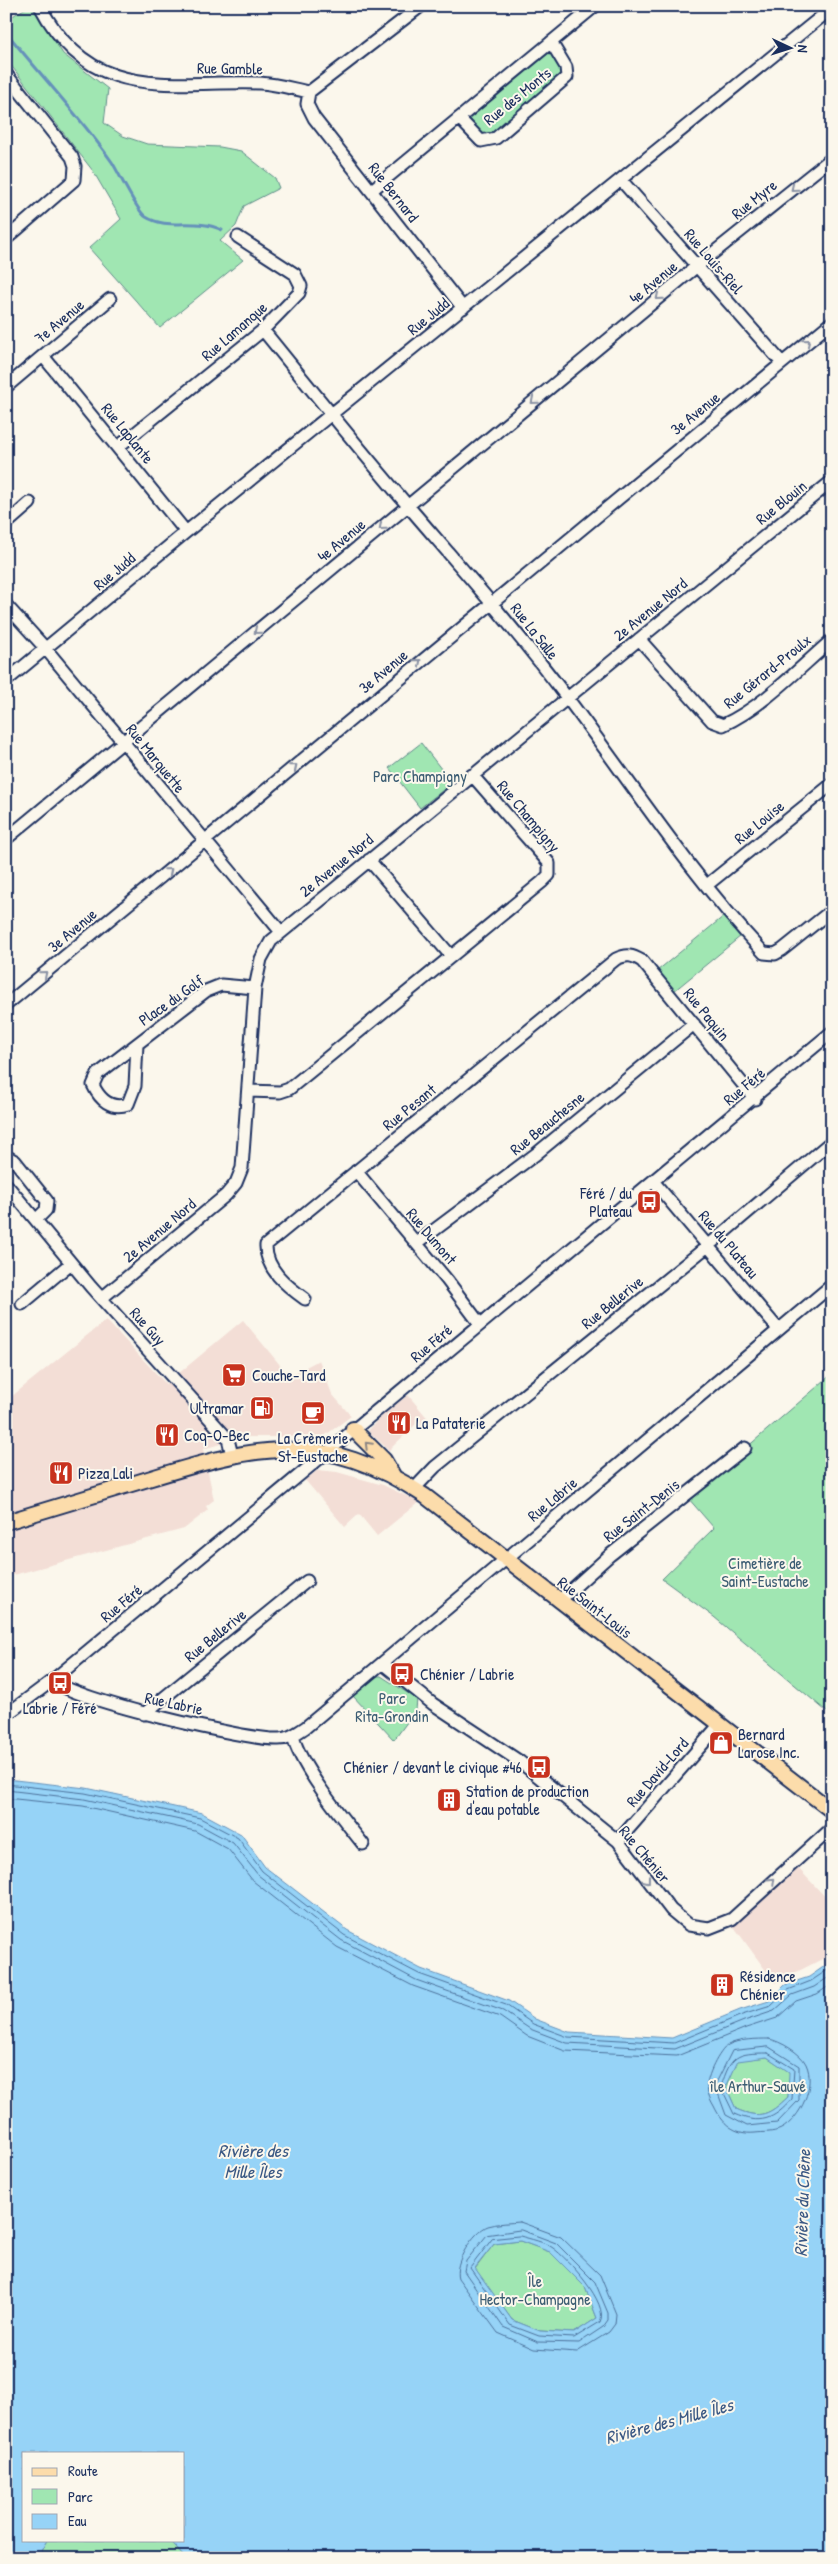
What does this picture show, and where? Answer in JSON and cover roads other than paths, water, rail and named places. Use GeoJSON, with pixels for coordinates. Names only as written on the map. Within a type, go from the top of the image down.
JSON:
{"type":"FeatureCollection","features":[{"type":"Feature","properties":{"kind":"main road"},"geometry":{"type":"LineString","coordinates":[[353,1429],[384,1460],[394,1478]]}},
{"type":"Feature","properties":{"kind":"main road","name":"Rue Saint-Louis"},"geometry":{"type":"LineString","coordinates":[[6,1522],[232,1455],[280,1449],[325,1453],[369,1465],[414,1489],[832,1811]]}},
{"type":"Feature","properties":{"kind":"street","name":"Rue Gamble"},"geometry":{"type":"LineString","coordinates":[[40,6],[46,18],[70,47],[97,68],[120,78],[147,84],[262,83],[309,92]]}},
{"type":"Feature","properties":{"kind":"street"},"geometry":{"type":"LineString","coordinates":[[309,92],[421,6]]}},
{"type":"Feature","properties":{"kind":"street","name":"Rue des Monts"},"geometry":{"type":"LineString","coordinates":[[372,190],[595,6]]}},
{"type":"Feature","properties":{"kind":"street","name":"Rue Judd"},"geometry":{"type":"LineString","coordinates":[[6,682],[186,532],[832,8]]}},
{"type":"Feature","properties":{"kind":"street","name":"Rue des Monts"},"geometry":{"type":"LineString","coordinates":[[459,118],[480,141],[496,138],[566,77],[566,67],[551,42]]}},
{"type":"Feature","properties":{"kind":"street"},"geometry":{"type":"LineString","coordinates":[[6,74],[72,158],[75,166],[74,180],[6,239]]}},
{"type":"Feature","properties":{"kind":"street","name":"Rue Bernard"},"geometry":{"type":"LineString","coordinates":[[309,92],[307,104],[314,118],[463,308]]}},
{"type":"Feature","properties":{"kind":"street","name":"Rue Myre"},"geometry":{"type":"LineString","coordinates":[[697,266],[832,158]]}},
{"type":"Feature","properties":{"kind":"street","name":"Rue Louis-Riel"},"geometry":{"type":"LineString","coordinates":[[621,180],[782,363]]}},
{"type":"Feature","properties":{"kind":"street","name":"Rue Lamanque"},"geometry":{"type":"LineString","coordinates":[[118,447],[263,330],[299,293],[301,286],[295,274],[246,247],[238,236]]}},
{"type":"Feature","properties":{"kind":"street","name":"4e Avenue"},"geometry":{"type":"LineString","coordinates":[[6,840],[697,266]]}},
{"type":"Feature","properties":{"kind":"street","name":"7e Avenue"},"geometry":{"type":"LineString","coordinates":[[6,387],[110,299]]}},
{"type":"Feature","properties":{"kind":"street","name":"3e Avenue"},"geometry":{"type":"LineString","coordinates":[[6,1006],[491,602],[832,322]]}},
{"type":"Feature","properties":{"kind":"street","name":"Rue La Salle"},"geometry":{"type":"LineString","coordinates":[[263,330],[408,506],[491,602],[568,698],[636,795],[737,924],[764,953],[775,954],[832,910]]}},
{"type":"Feature","properties":{"kind":"street","name":"Rue Laplante"},"geometry":{"type":"LineString","coordinates":[[43,356],[186,532]]}},
{"type":"Feature","properties":{"kind":"street","name":"Rue Blouin"},"geometry":{"type":"LineString","coordinates":[[750,548],[832,481]]}},
{"type":"Feature","properties":{"kind":"street"},"geometry":{"type":"LineString","coordinates":[[6,524],[30,503]]}},
{"type":"Feature","properties":{"kind":"street","name":"2e Avenue Nord"},"geometry":{"type":"LineString","coordinates":[[102,1298],[226,1195],[236,1182],[242,1168],[255,988],[261,959],[271,941],[750,548]]}},
{"type":"Feature","properties":{"kind":"street","name":"Rue Marquette"},"geometry":{"type":"LineString","coordinates":[[6,605],[46,648],[281,932]]}},
{"type":"Feature","properties":{"kind":"street","name":"Rue Gérard-Proulx"},"geometry":{"type":"LineString","coordinates":[[639,639],[712,721],[723,724],[736,718],[768,694],[832,640]]}},
{"type":"Feature","properties":{"kind":"street","name":"Rue Champigny"},"geometry":{"type":"LineString","coordinates":[[248,1090],[280,1092],[289,1089],[542,882],[550,869],[544,857],[472,775]]}},
{"type":"Feature","properties":{"kind":"street","name":"Rue Louise"},"geometry":{"type":"LineString","coordinates":[[707,885],[832,784]]}},
{"type":"Feature","properties":{"kind":"street"},"geometry":{"type":"LineString","coordinates":[[369,860],[450,956]]}},
{"type":"Feature","properties":{"kind":"street","name":"Rue Paquin"},"geometry":{"type":"LineString","coordinates":[[630,955],[642,962],[754,1099]]}},
{"type":"Feature","properties":{"kind":"street","name":"Rue Pesant"},"geometry":{"type":"LineString","coordinates":[[305,1299],[284,1284],[266,1257],[266,1245],[616,959],[630,955]]}},
{"type":"Feature","properties":{"kind":"street","name":"Place du Golf"},"geometry":{"type":"LineString","coordinates":[[137,1044],[135,1086],[128,1104],[119,1107],[110,1105],[98,1095],[93,1085],[98,1074],[137,1044],[206,991],[222,985],[255,988]]}},
{"type":"Feature","properties":{"kind":"street","name":"Rue Beauchesne"},"geometry":{"type":"LineString","coordinates":[[417,1243],[536,1154],[694,1024]]}},
{"type":"Feature","properties":{"kind":"street","name":"Rue Féré"},"geometry":{"type":"LineString","coordinates":[[6,1715],[53,1680],[353,1429],[754,1099],[832,1032]]}},
{"type":"Feature","properties":{"kind":"street","name":"Rue Bellerive"},"geometry":{"type":"LineString","coordinates":[[414,1489],[435,1467],[709,1245],[832,1141]]}},
{"type":"Feature","properties":{"kind":"street"},"geometry":{"type":"LineString","coordinates":[[6,1156],[16,1161],[47,1201],[46,1210],[36,1220]]}},
{"type":"Feature","properties":{"kind":"street","name":"Rue Dumont"},"geometry":{"type":"LineString","coordinates":[[356,1170],[417,1243],[480,1324]]}},
{"type":"Feature","properties":{"kind":"street","name":"Rue du Plateau"},"geometry":{"type":"LineString","coordinates":[[653,1181],[778,1329]]}},
{"type":"Feature","properties":{"kind":"street","name":"Rue Guy"},"geometry":{"type":"LineString","coordinates":[[6,1184],[71,1263],[228,1439],[232,1455]]}},
{"type":"Feature","properties":{"kind":"street"},"geometry":{"type":"LineString","coordinates":[[22,1304],[71,1263]]}},
{"type":"Feature","properties":{"kind":"street","name":"Rue Labrie"},"geometry":{"type":"LineString","coordinates":[[53,1680],[58,1686],[75,1694],[144,1714],[270,1740],[293,1736],[832,1285]]}},
{"type":"Feature","properties":{"kind":"street","name":"Rue Saint-Denis"},"geometry":{"type":"LineString","coordinates":[[559,1601],[610,1555],[745,1448]]}},
{"type":"Feature","properties":{"kind":"street","name":"Rue Bellerive"},"geometry":{"type":"LineString","coordinates":[[144,1714],[307,1581]]}},
{"type":"Feature","properties":{"kind":"street","name":"Rue Chénier"},"geometry":{"type":"LineString","coordinates":[[382,1663],[433,1704],[519,1760],[618,1841],[671,1910],[689,1925],[709,1928],[732,1919],[832,1828]]}},
{"type":"Feature","properties":{"kind":"street","name":"Rue David-Lord"},"geometry":{"type":"LineString","coordinates":[[618,1841],[720,1724]]}},
{"type":"Feature","properties":{"kind":"street"},"geometry":{"type":"LineString","coordinates":[[293,1736],[295,1745],[318,1784],[363,1844]]}},
{"type":"Feature","properties":{"kind":"water","name":"Rivière des Mille Îles"},"geometry":{"type":"Polygon","coordinates":[[[6,1779],[86,1788],[202,1813],[241,1834],[265,1867],[347,1930],[421,1969],[509,2001],[535,2019],[569,2032],[672,2038],[740,2010],[769,2001],[785,1985],[809,1977],[832,1961],[832,2558],[185,2558],[171,2542],[185,2542],[185,2452],[22,2452],[22,2542],[46,2542],[41,2551],[45,2558],[6,2558],[6,1779]],[[767,2057],[738,2061],[726,2087],[736,2109],[752,2114],[765,2114],[776,2108],[788,2097],[789,2072],[767,2057]],[[520,2241],[494,2244],[475,2268],[512,2320],[540,2331],[574,2333],[597,2318],[585,2287],[550,2252],[520,2241]]]}},
{"type":"Feature","properties":{"kind":"waterway"},"geometry":{"type":"LineString","coordinates":[[6,32],[100,145],[142,214],[155,221],[164,223],[202,224],[222,230]]}},
{"type":"Feature","properties":{"kind":"place","name":"Féré / du Plateau"},"geometry":{"type":"Point","coordinates":[649,1202]}},
{"type":"Feature","properties":{"kind":"place","name":"Couche-Tard"},"geometry":{"type":"Point","coordinates":[234,1375]}},
{"type":"Feature","properties":{"kind":"place","name":"Ultramar"},"geometry":{"type":"Point","coordinates":[262,1408]}},
{"type":"Feature","properties":{"kind":"place","name":"La Crèmerie St-Eustache"},"geometry":{"type":"Point","coordinates":[313,1413]}},
{"type":"Feature","properties":{"kind":"place","name":"La Pataterie"},"geometry":{"type":"Point","coordinates":[399,1423]}},
{"type":"Feature","properties":{"kind":"place","name":"Coq-O-Bec"},"geometry":{"type":"Point","coordinates":[167,1435]}},
{"type":"Feature","properties":{"kind":"place","name":"Pizza Lali"},"geometry":{"type":"Point","coordinates":[61,1473]}},
{"type":"Feature","properties":{"kind":"place","name":"Chénier / Labrie"},"geometry":{"type":"Point","coordinates":[402,1674]}},
{"type":"Feature","properties":{"kind":"place","name":"Labrie / Féré"},"geometry":{"type":"Point","coordinates":[60,1683]}},
{"type":"Feature","properties":{"kind":"place","name":"Bernard Larose Inc."},"geometry":{"type":"Point","coordinates":[721,1743]}},
{"type":"Feature","properties":{"kind":"place","name":"Chénier / devant le civique #46"},"geometry":{"type":"Point","coordinates":[539,1767]}},
{"type":"Feature","properties":{"kind":"place","name":"Station de production d'eau potable"},"geometry":{"type":"Point","coordinates":[449,1800]}},
{"type":"Feature","properties":{"kind":"place","name":"Résidence Chénier"},"geometry":{"type":"Point","coordinates":[722,1985]}},
{"type":"Feature","properties":{"kind":"park label","name":"Parc Champigny"},"geometry":{"type":"Point","coordinates":[420,776]}},
{"type":"Feature","properties":{"kind":"park label","name":"Cimetière de Saint-Eustache"},"geometry":{"type":"Point","coordinates":[765,1572]}},
{"type":"Feature","properties":{"kind":"park label","name":"Parc Rita-Grondin"},"geometry":{"type":"Point","coordinates":[392,1707]}},
{"type":"Feature","properties":{"kind":"park label","name":"île Arthur-Sauvé"},"geometry":{"type":"Point","coordinates":[758,2086]}},
{"type":"Feature","properties":{"kind":"park label","name":"Île Hector-Champagne"},"geometry":{"type":"Point","coordinates":[535,2290]}},
{"type":"Feature","properties":{"kind":"water label","name":"Rivière du Chêne"},"geometry":{"type":"Point","coordinates":[802,2203]}}]}
